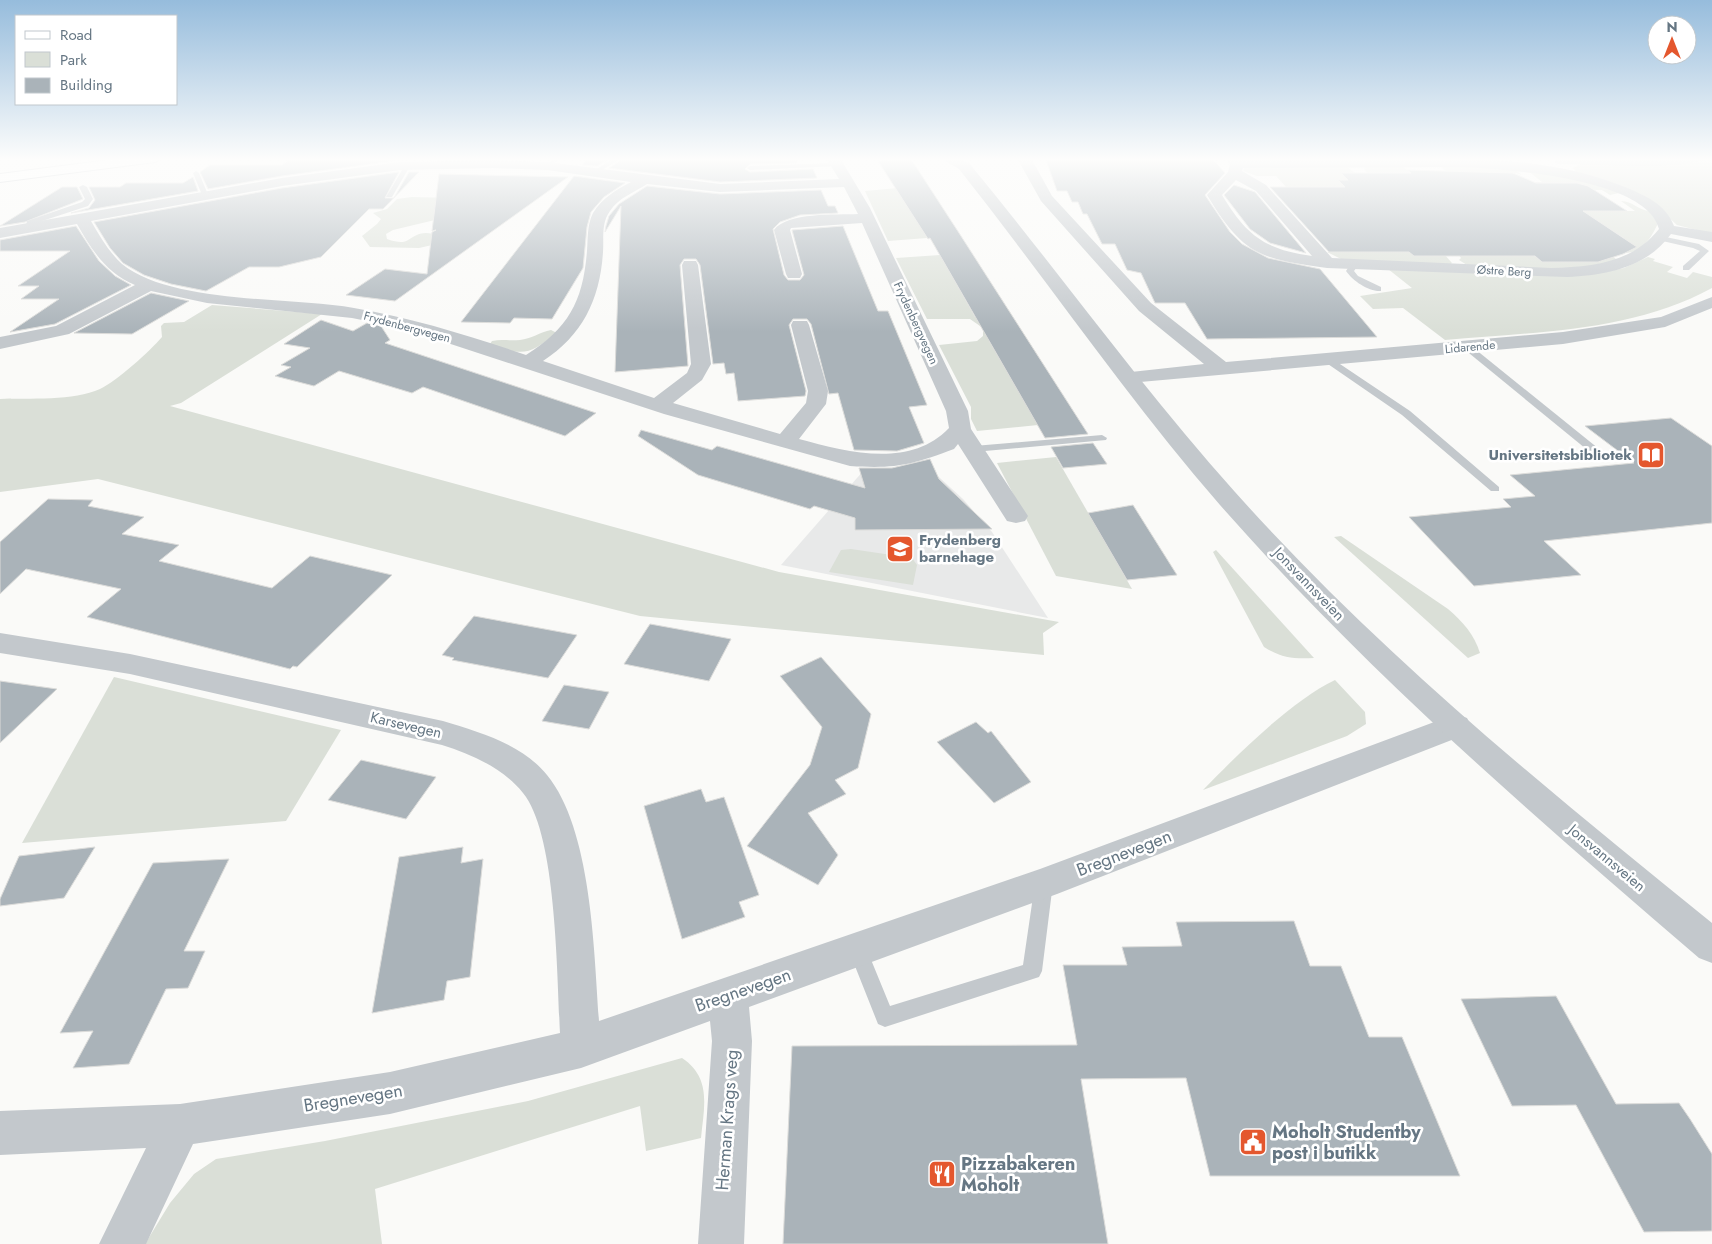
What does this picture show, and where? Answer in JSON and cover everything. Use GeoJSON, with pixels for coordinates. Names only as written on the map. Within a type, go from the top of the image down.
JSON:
{"type":"FeatureCollection","features":[{"type":"Feature","properties":{"kind":"street"},"geometry":{"type":"LineString","coordinates":[[0,233],[92,216]]}},
{"type":"Feature","properties":{"kind":"street"},"geometry":{"type":"LineString","coordinates":[[527,363],[549,350],[565,335],[582,311],[592,289],[596,224],[599,216]]}},
{"type":"Feature","properties":{"kind":"street","name":"Jonsvannsveien"},"geometry":{"type":"LineString","coordinates":[[1002,216],[1189,454],[1282,557],[1363,638],[1456,726],[1551,811],[1712,946]]}},
{"type":"Feature","properties":{"kind":"street"},"geometry":{"type":"LineString","coordinates":[[1062,216],[1145,307],[1222,369]]}},
{"type":"Feature","properties":{"kind":"street","name":"Østre Berg"},"geometry":{"type":"LineString","coordinates":[[1228,216],[1240,233],[1256,245],[1275,253],[1327,263],[1551,273],[1604,269],[1631,260],[1641,255],[1664,233]]}},
{"type":"Feature","properties":{"kind":"street"},"geometry":{"type":"LineString","coordinates":[[1285,216],[1327,263]]}},
{"type":"Feature","properties":{"kind":"street"},"geometry":{"type":"LineString","coordinates":[[1660,216],[1666,223],[1664,233],[1712,238]]}},
{"type":"Feature","properties":{"kind":"street","name":"Frydenbergvegen"},"geometry":{"type":"LineString","coordinates":[[82,218],[105,258],[119,270],[149,284],[234,302],[343,311],[381,318],[421,328],[658,405],[850,459],[879,461],[907,459],[946,444],[960,429]]}},
{"type":"Feature","properties":{"kind":"street"},"geometry":{"type":"LineString","coordinates":[[794,274],[782,230],[786,225],[799,222],[867,218]]}},
{"type":"Feature","properties":{"kind":"street","name":"Frydenbergvegen"},"geometry":{"type":"LineString","coordinates":[[867,218],[957,411],[960,429],[1016,516]]}},
{"type":"Feature","properties":{"kind":"street"},"geometry":{"type":"LineString","coordinates":[[658,405],[695,376],[701,364],[690,265]]}},
{"type":"Feature","properties":{"kind":"street"},"geometry":{"type":"LineString","coordinates":[[0,343],[62,330],[149,284]]}},
{"type":"Feature","properties":{"kind":"street","name":"Lidarende"},"geometry":{"type":"LineString","coordinates":[[1128,377],[1563,338],[1665,322],[1712,302]]}},
{"type":"Feature","properties":{"kind":"street"},"geometry":{"type":"LineString","coordinates":[[785,442],[816,404],[818,391],[800,325]]}},
{"type":"Feature","properties":{"kind":"street","name":"Karsevegen"},"geometry":{"type":"LineString","coordinates":[[0,643],[130,664],[443,733],[482,746],[514,764],[536,785],[548,808],[559,838],[567,884],[581,1048]]}},
{"type":"Feature","properties":{"kind":"street","name":"Bregnevegen"},"geometry":{"type":"LineString","coordinates":[[0,1133],[180,1125],[390,1093],[581,1048],[858,951],[1044,883],[1456,726]]}},
{"type":"Feature","properties":{"kind":"street","name":"Herman Krags veg"},"geometry":{"type":"LineString","coordinates":[[722,1244],[720,1232],[732,1041],[728,995]]}},
{"type":"Feature","properties":{"kind":"street"},"geometry":{"type":"LineString","coordinates":[[122,1244],[180,1125]]}},
{"type":"Feature","properties":{"kind":"lane"},"geometry":{"type":"LineString","coordinates":[[28,228],[30,223],[50,216]]}},
{"type":"Feature","properties":{"kind":"lane"},"geometry":{"type":"LineString","coordinates":[[1664,233],[1705,251],[1686,268]]}},
{"type":"Feature","properties":{"kind":"lane"},"geometry":{"type":"LineString","coordinates":[[1355,264],[1350,271],[1354,278],[1378,289]]}},
{"type":"Feature","properties":{"kind":"lane"},"geometry":{"type":"LineString","coordinates":[[1467,348],[1595,451]]}},
{"type":"Feature","properties":{"kind":"lane"},"geometry":{"type":"LineString","coordinates":[[1328,360],[1406,413],[1495,489]]}},
{"type":"Feature","properties":{"kind":"lane"},"geometry":{"type":"LineString","coordinates":[[974,449],[1102,438]]}},
{"type":"Feature","properties":{"kind":"lane"},"geometry":{"type":"LineString","coordinates":[[858,951],[886,1017],[1032,971],[1044,883]]}},
{"type":"Feature","properties":{"kind":"shaded area","name":"Frydenberg barnehage"},"geometry":{"type":"Polygon","coordinates":[[[929,468],[963,499],[992,532],[1048,618],[781,565],[864,470],[929,468]]]}},
{"type":"Feature","properties":{"kind":"green space"},"geometry":{"type":"Polygon","coordinates":[[[377,216],[451,216],[393,230],[386,234],[387,239],[401,242],[426,233],[450,241],[419,248],[370,247],[362,236],[381,219],[377,216]]]}},
{"type":"Feature","properties":{"kind":"green space"},"geometry":{"type":"Polygon","coordinates":[[[877,216],[914,216],[927,238],[888,241],[877,216]]]}},
{"type":"Feature","properties":{"kind":"green space"},"geometry":{"type":"Polygon","coordinates":[[[1405,216],[1653,216],[1658,223],[1646,243],[1631,252],[1625,253],[1624,238],[1607,227],[1586,226],[1532,254],[1542,262],[1611,255],[1616,259],[1602,265],[1585,268],[1543,270],[1467,265],[1459,260],[1461,258],[1458,254],[1444,254],[1452,263],[1447,266],[1341,259],[1327,252],[1358,252],[1405,216]]]}},
{"type":"Feature","properties":{"kind":"green space"},"geometry":{"type":"Polygon","coordinates":[[[1667,216],[1712,216],[1712,234],[1677,225],[1667,216]]]}},
{"type":"Feature","properties":{"kind":"green space"},"geometry":{"type":"Polygon","coordinates":[[[940,255],[975,317],[1009,314],[980,326],[970,319],[927,319],[896,258],[940,255]]]}},
{"type":"Feature","properties":{"kind":"green space"},"geometry":{"type":"Polygon","coordinates":[[[1648,257],[1655,259],[1653,261],[1673,267],[1667,272],[1687,278],[1693,272],[1712,277],[1712,288],[1681,303],[1649,314],[1616,322],[1547,332],[1445,340],[1403,308],[1373,309],[1360,296],[1412,288],[1388,269],[1600,273],[1624,268],[1648,257]]]}},
{"type":"Feature","properties":{"kind":"green space"},"geometry":{"type":"Polygon","coordinates":[[[212,305],[322,314],[181,403],[170,406],[779,572],[1059,622],[1043,633],[1044,655],[640,616],[98,479],[0,492],[0,399],[65,397],[100,389],[124,373],[157,343],[162,337],[161,326],[164,323],[184,322],[212,305]]]}},
{"type":"Feature","properties":{"kind":"green space"},"geometry":{"type":"Polygon","coordinates":[[[551,330],[557,333],[540,345],[526,351],[511,351],[490,344],[495,340],[524,339],[551,330]]]}},
{"type":"Feature","properties":{"kind":"green space"},"geometry":{"type":"Polygon","coordinates":[[[995,331],[989,341],[1038,425],[977,431],[971,419],[971,407],[939,345],[977,341],[983,336],[983,332],[995,331]]]}},
{"type":"Feature","properties":{"kind":"green space"},"geometry":{"type":"Polygon","coordinates":[[[1056,457],[1132,589],[1056,576],[997,463],[1056,457]]]}},
{"type":"Feature","properties":{"kind":"green space"},"geometry":{"type":"Polygon","coordinates":[[[1341,536],[1448,609],[1475,640],[1480,653],[1468,658],[1334,537],[1341,536]]]}},
{"type":"Feature","properties":{"kind":"green space"},"geometry":{"type":"Polygon","coordinates":[[[851,549],[912,558],[917,565],[913,585],[829,572],[841,550],[851,549]]]}},
{"type":"Feature","properties":{"kind":"green space"},"geometry":{"type":"Polygon","coordinates":[[[1216,550],[1314,658],[1288,657],[1276,654],[1264,647],[1213,552],[1216,550]]]}},
{"type":"Feature","properties":{"kind":"green space"},"geometry":{"type":"Polygon","coordinates":[[[114,677],[341,730],[286,821],[22,843],[114,677]]]}},
{"type":"Feature","properties":{"kind":"green space"},"geometry":{"type":"Polygon","coordinates":[[[1335,680],[1365,712],[1366,724],[1347,736],[1203,790],[1248,745],[1283,715],[1318,689],[1335,680]]]}},
{"type":"Feature","properties":{"kind":"green space"},"geometry":{"type":"Polygon","coordinates":[[[682,1058],[692,1066],[702,1084],[704,1104],[701,1138],[646,1151],[640,1106],[375,1189],[382,1244],[145,1244],[170,1203],[194,1174],[216,1159],[325,1141],[528,1101],[682,1058]]]}},
{"type":"Feature","properties":{"kind":"building"},"geometry":{"type":"Polygon","coordinates":[[[16,216],[40,216],[25,222],[0,226],[16,216]]]}},
{"type":"Feature","properties":{"kind":"building"},"geometry":{"type":"Polygon","coordinates":[[[127,216],[362,216],[321,257],[279,267],[249,267],[206,291],[171,284],[144,275],[123,263],[110,248],[94,222],[127,216]]]}},
{"type":"Feature","properties":{"kind":"building"},"geometry":{"type":"Polygon","coordinates":[[[434,216],[514,216],[395,301],[346,295],[385,269],[427,274],[432,232],[436,230],[432,231],[434,216]]]}},
{"type":"Feature","properties":{"kind":"building"},"geometry":{"type":"Polygon","coordinates":[[[543,216],[590,216],[583,268],[552,319],[514,318],[510,323],[461,322],[543,216]]]}},
{"type":"Feature","properties":{"kind":"building"},"geometry":{"type":"Polygon","coordinates":[[[609,216],[615,216],[605,232],[609,216]]]}},
{"type":"Feature","properties":{"kind":"building"},"geometry":{"type":"Polygon","coordinates":[[[621,216],[797,216],[780,222],[773,229],[784,275],[788,280],[800,280],[804,275],[792,230],[843,226],[878,311],[888,311],[927,405],[909,407],[924,443],[897,451],[854,450],[838,393],[829,394],[811,324],[807,319],[793,319],[789,325],[806,391],[805,396],[738,401],[734,373],[726,374],[724,363],[713,364],[700,265],[696,259],[684,259],[680,265],[688,366],[615,372],[621,216]]]}},
{"type":"Feature","properties":{"kind":"building"},"geometry":{"type":"Polygon","coordinates":[[[913,216],[948,216],[1088,434],[1045,438],[930,238],[928,239],[913,216]]]}},
{"type":"Feature","properties":{"kind":"building"},"geometry":{"type":"Polygon","coordinates":[[[1088,216],[1219,216],[1230,232],[1242,244],[1268,258],[1320,269],[1377,337],[1207,339],[1185,303],[1155,303],[1141,273],[1127,270],[1115,244],[1102,244],[1088,216]]]}},
{"type":"Feature","properties":{"kind":"building"},"geometry":{"type":"Polygon","coordinates":[[[1240,216],[1275,216],[1306,253],[1270,243],[1250,229],[1240,216]]]}},
{"type":"Feature","properties":{"kind":"building"},"geometry":{"type":"Polygon","coordinates":[[[1296,216],[1591,216],[1637,247],[1623,254],[1598,262],[1542,262],[1535,256],[1414,256],[1409,252],[1329,252],[1296,216]]]}},
{"type":"Feature","properties":{"kind":"building"},"geometry":{"type":"Polygon","coordinates":[[[76,226],[99,261],[115,276],[131,285],[55,324],[10,332],[59,299],[21,299],[39,286],[18,286],[70,251],[0,251],[0,240],[76,226]]]}},
{"type":"Feature","properties":{"kind":"building"},"geometry":{"type":"Polygon","coordinates":[[[151,293],[189,301],[132,334],[74,333],[151,293]]]}},
{"type":"Feature","properties":{"kind":"building"},"geometry":{"type":"Polygon","coordinates":[[[321,320],[353,331],[367,323],[381,326],[390,340],[385,343],[596,413],[565,436],[423,387],[412,393],[339,371],[314,386],[275,376],[291,367],[281,365],[310,348],[284,344],[321,320]]]}},
{"type":"Feature","properties":{"kind":"building"},"geometry":{"type":"Polygon","coordinates":[[[1671,418],[1712,446],[1712,523],[1544,541],[1581,575],[1474,586],[1409,517],[1511,507],[1503,499],[1535,496],[1510,475],[1634,463],[1585,426],[1671,418]]]}},
{"type":"Feature","properties":{"kind":"building"},"geometry":{"type":"Polygon","coordinates":[[[641,430],[712,450],[717,446],[865,488],[859,468],[892,468],[930,459],[939,479],[992,529],[855,530],[855,518],[814,506],[810,509],[698,475],[638,436],[641,430]]]}},
{"type":"Feature","properties":{"kind":"building"},"geometry":{"type":"Polygon","coordinates":[[[1093,443],[1107,464],[1063,468],[1051,447],[1093,443]]]}},
{"type":"Feature","properties":{"kind":"building"},"geometry":{"type":"Polygon","coordinates":[[[48,499],[93,500],[88,506],[144,517],[122,534],[179,545],[159,561],[272,588],[310,556],[392,575],[297,667],[293,666],[290,669],[87,617],[121,589],[26,569],[0,594],[0,542],[48,499]]]}},
{"type":"Feature","properties":{"kind":"building"},"geometry":{"type":"Polygon","coordinates":[[[1133,505],[1177,575],[1127,580],[1088,513],[1133,505]]]}},
{"type":"Feature","properties":{"kind":"building"},"geometry":{"type":"Polygon","coordinates":[[[474,616],[577,635],[548,678],[452,660],[454,658],[442,655],[474,616]]]}},
{"type":"Feature","properties":{"kind":"building"},"geometry":{"type":"Polygon","coordinates":[[[650,624],[731,639],[709,681],[624,664],[650,624]]]}},
{"type":"Feature","properties":{"kind":"building"},"geometry":{"type":"Polygon","coordinates":[[[821,657],[871,714],[858,768],[835,780],[846,794],[808,813],[838,855],[818,885],[747,846],[810,765],[822,727],[780,676],[821,657]]]}},
{"type":"Feature","properties":{"kind":"building"},"geometry":{"type":"Polygon","coordinates":[[[0,681],[57,689],[0,743],[0,681]]]}},
{"type":"Feature","properties":{"kind":"building"},"geometry":{"type":"Polygon","coordinates":[[[564,685],[609,692],[589,729],[542,721],[564,685]]]}},
{"type":"Feature","properties":{"kind":"building"},"geometry":{"type":"Polygon","coordinates":[[[976,722],[988,733],[991,731],[1031,782],[994,803],[937,742],[976,722]]]}},
{"type":"Feature","properties":{"kind":"building"},"geometry":{"type":"Polygon","coordinates":[[[361,760],[436,777],[406,819],[328,800],[361,760]]]}},
{"type":"Feature","properties":{"kind":"building"},"geometry":{"type":"Polygon","coordinates":[[[701,789],[706,802],[724,797],[759,895],[739,902],[745,917],[682,939],[644,806],[701,789]]]}},
{"type":"Feature","properties":{"kind":"building"},"geometry":{"type":"Polygon","coordinates":[[[95,847],[64,898],[0,906],[0,899],[19,856],[95,847]]]}},
{"type":"Feature","properties":{"kind":"building"},"geometry":{"type":"Polygon","coordinates":[[[463,847],[461,863],[483,859],[470,977],[447,981],[444,1000],[372,1013],[399,857],[463,847]]]}},
{"type":"Feature","properties":{"kind":"building"},"geometry":{"type":"Polygon","coordinates":[[[229,859],[184,951],[205,951],[188,988],[166,989],[129,1064],[73,1068],[93,1031],[60,1033],[153,863],[229,859]]]}},
{"type":"Feature","properties":{"kind":"building"},"geometry":{"type":"Polygon","coordinates":[[[1294,921],[1310,966],[1341,966],[1369,1037],[1402,1037],[1460,1176],[1210,1176],[1186,1078],[1081,1079],[1108,1244],[783,1244],[792,1046],[1077,1045],[1063,965],[1127,965],[1122,947],[1182,946],[1176,922],[1294,921]]]}},
{"type":"Feature","properties":{"kind":"building"},"geometry":{"type":"Polygon","coordinates":[[[1556,996],[1616,1104],[1679,1103],[1690,1119],[1712,1154],[1712,1231],[1644,1232],[1576,1105],[1512,1106],[1461,999],[1556,996]]]}},
{"type":"Feature","properties":{"kind":"place","name":"Universitetsbibliotek"},"geometry":{"type":"Point","coordinates":[1651,455]}},
{"type":"Feature","properties":{"kind":"place","name":"Frydenberg barnehage"},"geometry":{"type":"Point","coordinates":[900,549]}},
{"type":"Feature","properties":{"kind":"place","name":"Moholt Studentby post i butikk"},"geometry":{"type":"Point","coordinates":[1253,1142]}},
{"type":"Feature","properties":{"kind":"place","name":"Pizzabakeren Moholt"},"geometry":{"type":"Point","coordinates":[942,1174]}}]}
